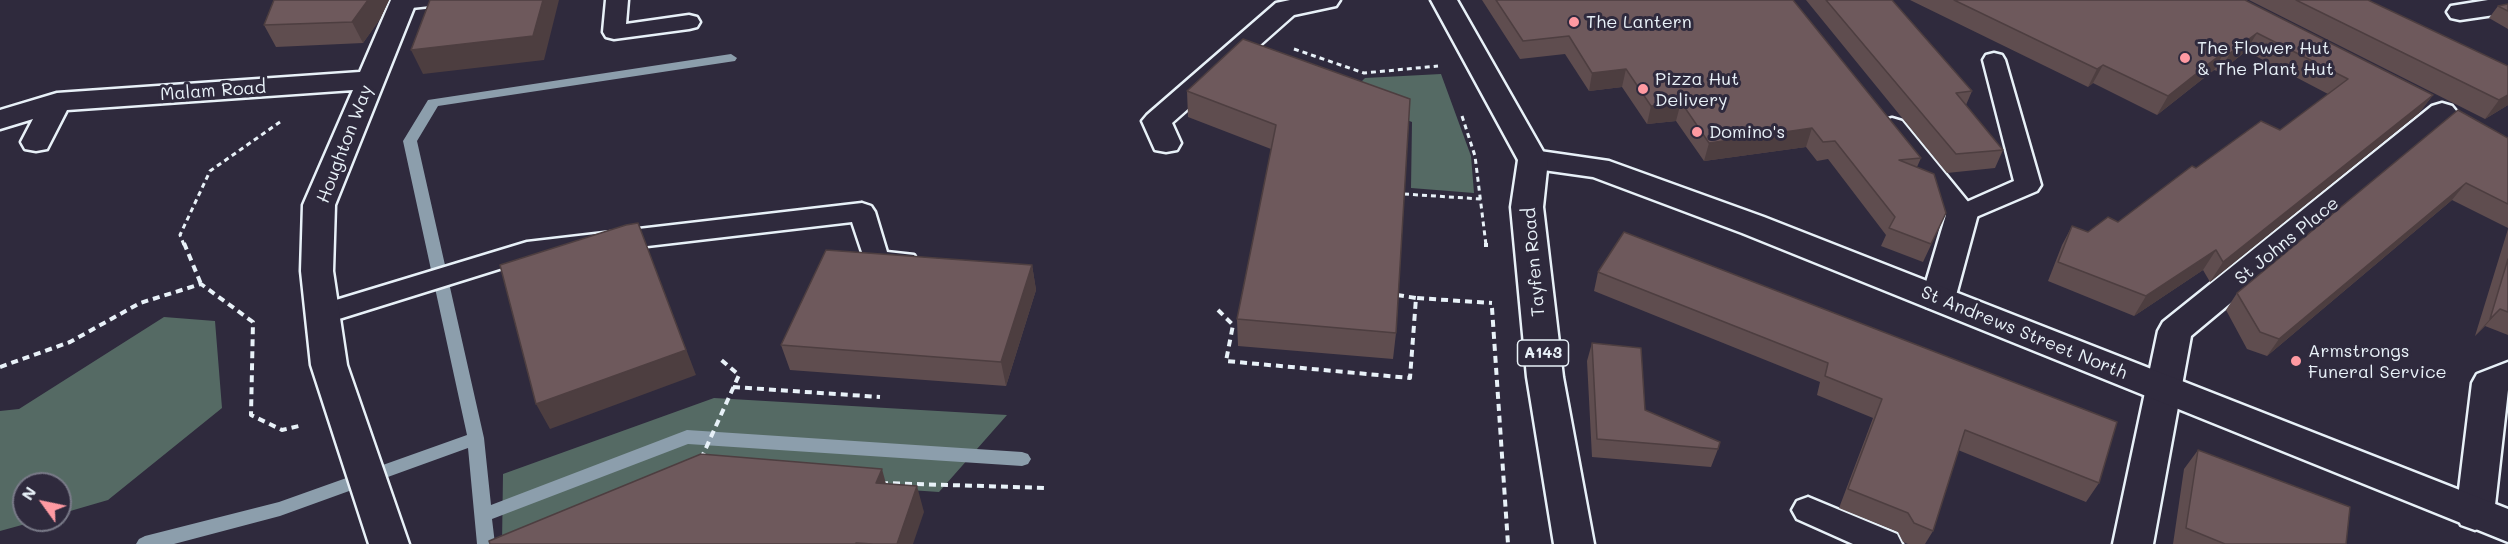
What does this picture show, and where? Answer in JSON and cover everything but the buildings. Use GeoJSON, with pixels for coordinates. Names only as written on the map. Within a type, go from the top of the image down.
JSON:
{"type":"FeatureCollection","features":[{"type":"Feature","properties":{"kind":"street"},"geometry":{"type":"LineString","coordinates":[[1166,143],[1157,121],[1286,9],[1327,0]]}},
{"type":"Feature","properties":{"kind":"street"},"geometry":{"type":"LineString","coordinates":[[1444,0],[1533,160]]}},
{"type":"Feature","properties":{"kind":"street","name":"Houghton Way"},"geometry":{"type":"LineString","coordinates":[[379,532],[359,454],[329,365],[317,271],[319,205],[370,80],[412,1]]}},
{"type":"Feature","properties":{"kind":"street"},"geometry":{"type":"LineString","coordinates":[[2460,12],[2508,5]]}},
{"type":"Feature","properties":{"kind":"street","name":"Malam Road"},"geometry":{"type":"LineString","coordinates":[[0,120],[57,102],[370,80]]}},
{"type":"Feature","properties":{"kind":"street"},"geometry":{"type":"LineString","coordinates":[[36,142],[57,102]]}},
{"type":"Feature","properties":{"kind":"street"},"geometry":{"type":"LineString","coordinates":[[1871,102],[1962,214],[1938,299]]}},
{"type":"Feature","properties":{"kind":"street","name":"St Johns Place"},"geometry":{"type":"LineString","coordinates":[[2133,544],[2175,331],[2444,113]]}},
{"type":"Feature","properties":{"kind":"street","name":"St Andrews Street North"},"geometry":{"type":"LineString","coordinates":[[1533,160],[1598,168],[1753,225],[2492,520]]}},
{"type":"Feature","properties":{"kind":"street","name":"Tayfen Road"},"geometry":{"type":"LineString","coordinates":[[1533,160],[1527,207],[1544,366],[1574,544]]}},
{"type":"Feature","properties":{"kind":"street"},"geometry":{"type":"LineString","coordinates":[[2492,520],[2490,383],[2508,375]]}},
{"type":"Feature","properties":{"kind":"lane"},"geometry":{"type":"LineString","coordinates":[[617,0],[614,32],[689,22]]}},
{"type":"Feature","properties":{"kind":"lane"},"geometry":{"type":"LineString","coordinates":[[1962,214],[2028,185],[1994,60]]}},
{"type":"Feature","properties":{"kind":"lane"},"geometry":{"type":"LineString","coordinates":[[323,314],[527,251],[862,212],[876,260],[934,264]]}},
{"type":"Feature","properties":{"kind":"lane"},"geometry":{"type":"LineString","coordinates":[[1808,510],[1848,536],[1886,544]]}},
{"type":"Feature","properties":{"kind":"path"},"geometry":{"type":"LineString","coordinates":[[1256,35],[1364,73],[1478,60]]}},
{"type":"Feature","properties":{"kind":"path"},"geometry":{"type":"LineString","coordinates":[[1459,105],[1475,156],[1487,257]]}},
{"type":"Feature","properties":{"kind":"path"},"geometry":{"type":"LineString","coordinates":[[286,118],[210,171],[180,235],[201,284],[253,322],[251,415],[282,430],[347,416]]}},
{"type":"Feature","properties":{"kind":"path"},"geometry":{"type":"LineString","coordinates":[[1404,194],[1480,199]]}},
{"type":"Feature","properties":{"kind":"path"},"geometry":{"type":"LineString","coordinates":[[0,367],[70,342],[140,303],[201,284]]}},
{"type":"Feature","properties":{"kind":"path"},"geometry":{"type":"LineString","coordinates":[[1491,292],[1508,544]]}},
{"type":"Feature","properties":{"kind":"path"},"geometry":{"type":"LineString","coordinates":[[1397,295],[1492,303]]}},
{"type":"Feature","properties":{"kind":"path"},"geometry":{"type":"LineString","coordinates":[[1218,310],[1233,326],[1226,361],[1410,378],[1416,298]]}},
{"type":"Feature","properties":{"kind":"path"},"geometry":{"type":"LineString","coordinates":[[697,468],[739,375],[719,358]]}},
{"type":"Feature","properties":{"kind":"path"},"geometry":{"type":"LineString","coordinates":[[733,387],[880,397]]}},
{"type":"Feature","properties":{"kind":"path"},"geometry":{"type":"LineString","coordinates":[[879,483],[1048,488]]}},
{"type":"Feature","properties":{"kind":"green space"},"geometry":{"type":"Polygon","coordinates":[[[1441,74],[1471,156],[1474,193],[1411,188],[1412,122],[1346,97],[1365,78],[1441,74]]]}},
{"type":"Feature","properties":{"kind":"green space"},"geometry":{"type":"Polygon","coordinates":[[[164,317],[215,321],[222,408],[108,500],[72,510],[72,472],[12,472],[12,528],[0,531],[0,411],[19,409],[164,317]]]}},
{"type":"Feature","properties":{"kind":"green space"},"geometry":{"type":"Polygon","coordinates":[[[714,398],[1007,415],[939,492],[704,476],[502,544],[503,474],[714,398]]]}},
{"type":"Feature","properties":{"kind":"waterway"},"geometry":{"type":"LineString","coordinates":[[476,438],[410,141],[433,103],[731,58]]}},
{"type":"Feature","properties":{"kind":"waterway"},"geometry":{"type":"LineString","coordinates":[[483,515],[687,437],[1022,459]]}},
{"type":"Feature","properties":{"kind":"waterway"},"geometry":{"type":"LineString","coordinates":[[145,544],[280,509],[476,438]]}},
{"type":"Feature","properties":{"kind":"waterway"},"geometry":{"type":"LineString","coordinates":[[476,438],[483,515]]}},
{"type":"Feature","properties":{"kind":"waterway"},"geometry":{"type":"LineString","coordinates":[[483,515],[486,544]]}},
{"type":"Feature","properties":{"kind":"place","name":"The Lantern"},"geometry":{"type":"Point","coordinates":[1574,22]}},
{"type":"Feature","properties":{"kind":"place","name":"The Flower Hut & The Plant Hut"},"geometry":{"type":"Point","coordinates":[2185,58]}},
{"type":"Feature","properties":{"kind":"place","name":"Pizza Hut Delivery"},"geometry":{"type":"Point","coordinates":[1643,89]}},
{"type":"Feature","properties":{"kind":"place","name":"Domino's"},"geometry":{"type":"Point","coordinates":[1697,132]}},
{"type":"Feature","properties":{"kind":"place","name":"Armstrongs Funeral Service"},"geometry":{"type":"Point","coordinates":[2296,361]}}]}
